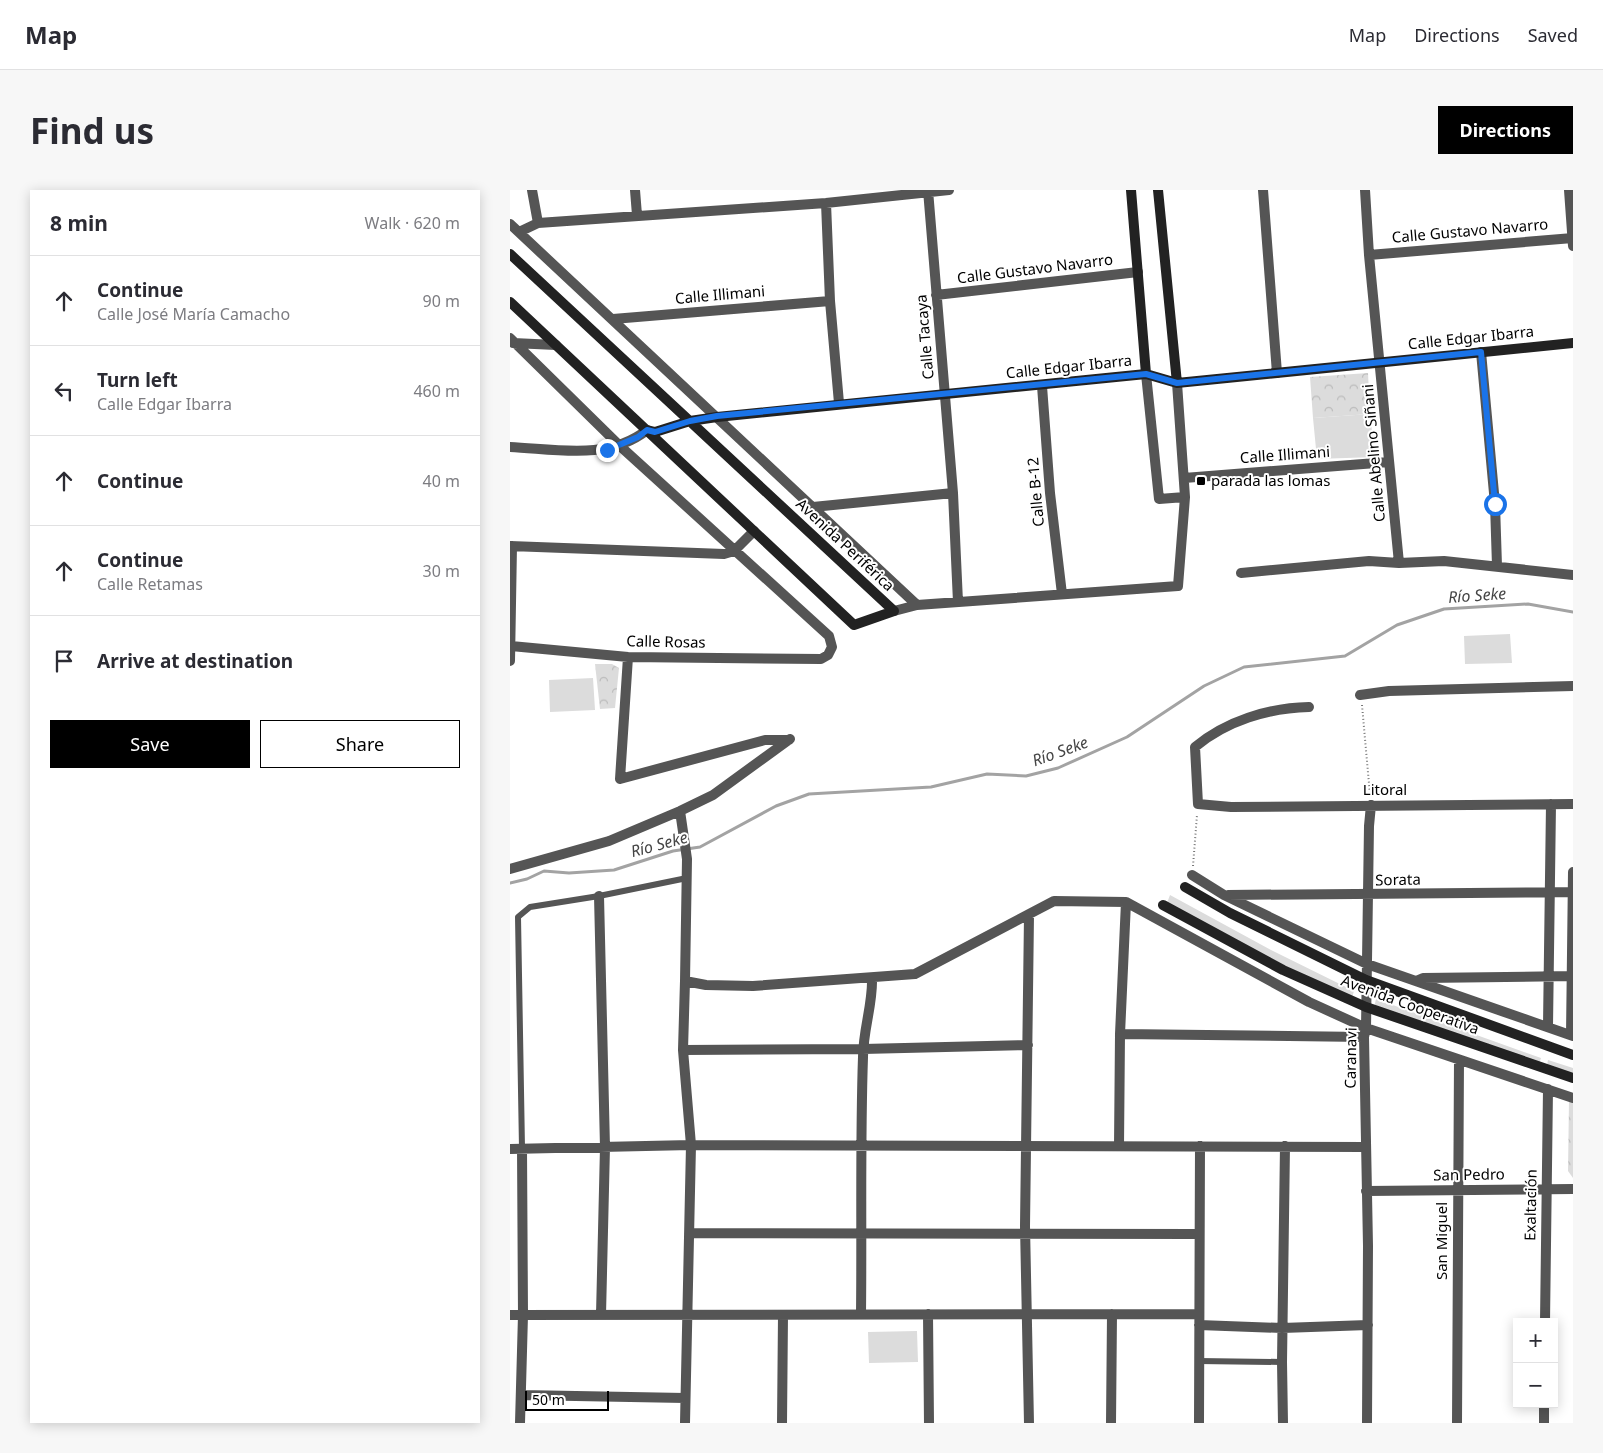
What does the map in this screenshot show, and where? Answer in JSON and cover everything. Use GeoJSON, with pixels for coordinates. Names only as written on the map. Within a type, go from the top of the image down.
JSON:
{"type":"FeatureCollection","features":[{"type":"Feature","properties":{"kind":"street"},"geometry":{"type":"LineString","coordinates":[[532,190],[538,223]]}},
{"type":"Feature","properties":{"kind":"street"},"geometry":{"type":"LineString","coordinates":[[635,190],[637,215]]}},
{"type":"Feature","properties":{"kind":"street"},"geometry":{"type":"LineString","coordinates":[[518,232],[538,223],[826,203],[949,190]]}},
{"type":"Feature","properties":{"kind":"street"},"geometry":{"type":"LineString","coordinates":[[1131,190],[1146,374],[1159,499],[1185,497]]}},
{"type":"Feature","properties":{"kind":"street"},"geometry":{"type":"LineString","coordinates":[[894,611],[917,606],[958,602],[1178,586],[1185,497],[1177,383],[1158,190]]}},
{"type":"Feature","properties":{"kind":"street"},"geometry":{"type":"LineString","coordinates":[[1263,190],[1277,373]]}},
{"type":"Feature","properties":{"kind":"street","name":"Calle Abelino Siñani"},"geometry":{"type":"LineString","coordinates":[[1365,190],[1369,255],[1399,563]]}},
{"type":"Feature","properties":{"kind":"street"},"geometry":{"type":"LineString","coordinates":[[1569,190],[1573,246]]}},
{"type":"Feature","properties":{"kind":"street","name":"Calle Tacaya"},"geometry":{"type":"LineString","coordinates":[[928,191],[952,493],[958,602]]}},
{"type":"Feature","properties":{"kind":"street"},"geometry":{"type":"LineString","coordinates":[[826,203],[830,301],[838,403]]}},
{"type":"Feature","properties":{"kind":"street"},"geometry":{"type":"LineString","coordinates":[[510,224],[717,416],[917,606]]}},
{"type":"Feature","properties":{"kind":"street","name":"Calle Gustavo Navarro"},"geometry":{"type":"LineString","coordinates":[[1369,255],[1573,238]]}},
{"type":"Feature","properties":{"kind":"street","name":"Avenida Periférica"},"geometry":{"type":"LineString","coordinates":[[510,254],[894,611],[854,625],[510,302]]}},
{"type":"Feature","properties":{"kind":"street","name":"Calle Gustavo Navarro"},"geometry":{"type":"LineString","coordinates":[[936,295],[1138,272]]}},
{"type":"Feature","properties":{"kind":"street","name":"Calle Illimani"},"geometry":{"type":"LineString","coordinates":[[613,319],[830,301]]}},
{"type":"Feature","properties":{"kind":"street"},"geometry":{"type":"LineString","coordinates":[[512,341],[556,345]]}},
{"type":"Feature","properties":{"kind":"street"},"geometry":{"type":"LineString","coordinates":[[512,341],[620,446],[734,551]]}},
{"type":"Feature","properties":{"kind":"street","name":"Calle Edgar Ibarra"},"geometry":{"type":"LineString","coordinates":[[647,430],[655,432],[666,430],[690,421],[717,416],[838,403],[1042,386],[1146,374],[1177,383],[1573,343]]}},
{"type":"Feature","properties":{"kind":"street"},"geometry":{"type":"LineString","coordinates":[[1481,352],[1495,504],[1497,566]]}},
{"type":"Feature","properties":{"kind":"street","name":"Calle B-12"},"geometry":{"type":"LineString","coordinates":[[1042,386],[1050,492],[1062,594]]}},
{"type":"Feature","properties":{"kind":"street"},"geometry":{"type":"LineString","coordinates":[[510,447],[607,450],[620,446],[647,430]]}},
{"type":"Feature","properties":{"kind":"street","name":"Calle Illimani"},"geometry":{"type":"LineString","coordinates":[[1184,478],[1390,462]]}},
{"type":"Feature","properties":{"kind":"street"},"geometry":{"type":"LineString","coordinates":[[813,507],[952,493]]}},
{"type":"Feature","properties":{"kind":"street"},"geometry":{"type":"LineString","coordinates":[[510,661],[511,546],[718,554],[734,551],[754,531]]}},
{"type":"Feature","properties":{"kind":"street","name":"Calle Rosas"},"geometry":{"type":"LineString","coordinates":[[510,646],[628,657],[821,660],[828,655],[832,647],[829,636],[734,551]]}},
{"type":"Feature","properties":{"kind":"street"},"geometry":{"type":"LineString","coordinates":[[1241,573],[1369,561],[1399,563],[1444,561],[1573,575]]}},
{"type":"Feature","properties":{"kind":"street"},"geometry":{"type":"LineString","coordinates":[[510,870],[608,841],[713,796],[790,740],[765,740],[620,779],[628,657]]}},
{"type":"Feature","properties":{"kind":"street"},"geometry":{"type":"LineString","coordinates":[[1360,695],[1389,691],[1573,686]]}},
{"type":"Feature","properties":{"kind":"street"},"geometry":{"type":"LineString","coordinates":[[1198,804],[1195,747],[1212,732],[1237,722],[1289,707],[1309,706]]}},
{"type":"Feature","properties":{"kind":"street","name":"Litoral"},"geometry":{"type":"LineString","coordinates":[[1198,804],[1231,807],[1573,804]]}},
{"type":"Feature","properties":{"kind":"street"},"geometry":{"type":"LineString","coordinates":[[1548,1026],[1551,804]]}},
{"type":"Feature","properties":{"kind":"street","name":"Caranavi"},"geometry":{"type":"LineString","coordinates":[[1367,1423],[1365,1032],[1371,805]]}},
{"type":"Feature","properties":{"kind":"street"},"geometry":{"type":"LineString","coordinates":[[680,811],[687,844],[683,1050],[691,1145],[685,1423]]}},
{"type":"Feature","properties":{"kind":"street"},"geometry":{"type":"LineString","coordinates":[[1192,875],[1224,895],[1367,964],[1572,1035],[1573,872]]}},
{"type":"Feature","properties":{"kind":"street","name":"Avenida Cooperativa"},"geometry":{"type":"LineString","coordinates":[[1185,888],[1230,913],[1366,980],[1573,1055]]}},
{"type":"Feature","properties":{"kind":"street","name":"Sorata"},"geometry":{"type":"LineString","coordinates":[[1224,895],[1573,892]]}},
{"type":"Feature","properties":{"kind":"street"},"geometry":{"type":"LineString","coordinates":[[599,896],[605,1147],[601,1315]]}},
{"type":"Feature","properties":{"kind":"street"},"geometry":{"type":"LineString","coordinates":[[685,981],[706,985],[753,986],[915,974],[1054,901],[1126,902],[1365,1032],[1459,1060],[1573,1098]]}},
{"type":"Feature","properties":{"kind":"street"},"geometry":{"type":"LineString","coordinates":[[1118,1146],[1120,1034],[1126,902]]}},
{"type":"Feature","properties":{"kind":"street","name":"Avenida Cooperativa"},"geometry":{"type":"LineString","coordinates":[[1163,905],[1283,970],[1366,1008],[1573,1078]]}},
{"type":"Feature","properties":{"kind":"street"},"geometry":{"type":"LineString","coordinates":[[1029,915],[1025,1148],[1029,1423]]}},
{"type":"Feature","properties":{"kind":"street"},"geometry":{"type":"LineString","coordinates":[[1415,982],[1423,978],[1572,976]]}},
{"type":"Feature","properties":{"kind":"street"},"geometry":{"type":"LineString","coordinates":[[861,1314],[860,1146],[863,1050],[872,978]]}},
{"type":"Feature","properties":{"kind":"street"},"geometry":{"type":"LineString","coordinates":[[1120,1034],[1365,1032]]}},
{"type":"Feature","properties":{"kind":"street"},"geometry":{"type":"LineString","coordinates":[[683,1050],[863,1050],[1028,1045]]}},
{"type":"Feature","properties":{"kind":"street","name":"San Miguel"},"geometry":{"type":"LineString","coordinates":[[1457,1423],[1459,1060]]}},
{"type":"Feature","properties":{"kind":"street","name":"Exaltación"},"geometry":{"type":"LineString","coordinates":[[1545,1318],[1548,1089]]}},
{"type":"Feature","properties":{"kind":"street"},"geometry":{"type":"LineString","coordinates":[[510,1149],[691,1145],[1025,1148],[1118,1146],[1366,1147]]}},
{"type":"Feature","properties":{"kind":"street"},"geometry":{"type":"LineString","coordinates":[[1199,1423],[1198,1234],[1200,1146]]}},
{"type":"Feature","properties":{"kind":"street"},"geometry":{"type":"LineString","coordinates":[[1283,1423],[1284,1146]]}},
{"type":"Feature","properties":{"kind":"street"},"geometry":{"type":"LineString","coordinates":[[520,1423],[523,1315],[522,1148]]}},
{"type":"Feature","properties":{"kind":"street","name":"San Pedro"},"geometry":{"type":"LineString","coordinates":[[1366,1191],[1573,1189]]}},
{"type":"Feature","properties":{"kind":"street"},"geometry":{"type":"LineString","coordinates":[[689,1233],[1198,1234]]}},
{"type":"Feature","properties":{"kind":"street"},"geometry":{"type":"LineString","coordinates":[[928,1314],[929,1423]]}},
{"type":"Feature","properties":{"kind":"street"},"geometry":{"type":"LineString","coordinates":[[1111,1423],[1112,1314]]}},
{"type":"Feature","properties":{"kind":"street"},"geometry":{"type":"LineString","coordinates":[[510,1315],[1199,1314]]}},
{"type":"Feature","properties":{"kind":"street"},"geometry":{"type":"LineString","coordinates":[[782,1423],[783,1315]]}},
{"type":"Feature","properties":{"kind":"street"},"geometry":{"type":"LineString","coordinates":[[1199,1325],[1282,1328],[1368,1326]]}},
{"type":"Feature","properties":{"kind":"street"},"geometry":{"type":"LineString","coordinates":[[521,1395],[685,1398]]}},
{"type":"Feature","properties":{"kind":"street"},"geometry":{"type":"LineString","coordinates":[[1544,1408],[1544,1423]]}},
{"type":"Feature","properties":{"kind":"lane"},"geometry":{"type":"LineString","coordinates":[[522,1148],[518,917],[530,907],[599,896],[687,878]]}},
{"type":"Feature","properties":{"kind":"lane"},"geometry":{"type":"LineString","coordinates":[[1198,1361],[1282,1362]]}},
{"type":"Feature","properties":{"kind":"path"},"geometry":{"type":"LineString","coordinates":[[1360,695],[1364,713],[1371,805]]}},
{"type":"Feature","properties":{"kind":"path"},"geometry":{"type":"LineString","coordinates":[[1192,875],[1198,804]]}},
{"type":"Feature","properties":{"kind":"green space"},"geometry":{"type":"Polygon","coordinates":[[[1368,373],[1370,414],[1313,418],[1310,377],[1368,373]]]}},
{"type":"Feature","properties":{"kind":"green space"},"geometry":{"type":"Polygon","coordinates":[[[1370,414],[1375,457],[1317,459],[1313,418],[1370,414]]]}},
{"type":"Feature","properties":{"kind":"green space"},"geometry":{"type":"Polygon","coordinates":[[[1510,634],[1512,663],[1465,664],[1464,636],[1510,634]]]}},
{"type":"Feature","properties":{"kind":"green space"},"geometry":{"type":"Polygon","coordinates":[[[595,664],[612,664],[619,668],[615,708],[600,709],[595,664]]]}},
{"type":"Feature","properties":{"kind":"green space"},"geometry":{"type":"Polygon","coordinates":[[[593,678],[595,710],[550,712],[549,680],[593,678]]]}},
{"type":"Feature","properties":{"kind":"green space"},"geometry":{"type":"Polygon","coordinates":[[[1170,895],[1271,950],[1354,991],[1351,1001],[1167,903],[1170,895]]]}},
{"type":"Feature","properties":{"kind":"green space"},"geometry":{"type":"Polygon","coordinates":[[[1376,999],[1541,1058],[1538,1067],[1374,1008],[1376,999]]]}},
{"type":"Feature","properties":{"kind":"green space"},"geometry":{"type":"Polygon","coordinates":[[[1548,1060],[1573,1068],[1573,1079],[1546,1070],[1548,1060]]]}},
{"type":"Feature","properties":{"kind":"green space"},"geometry":{"type":"Polygon","coordinates":[[[1569,1100],[1573,1102],[1573,1178],[1568,1171],[1569,1100]]]}},
{"type":"Feature","properties":{"kind":"green space"},"geometry":{"type":"Polygon","coordinates":[[[917,1331],[918,1362],[869,1363],[868,1332],[917,1331]]]}},
{"type":"Feature","properties":{"kind":"waterway","name":"Río Seke"},"geometry":{"type":"LineString","coordinates":[[510,883],[527,879],[544,871],[569,873],[614,870],[673,851],[700,847],[776,806],[809,794],[931,787],[987,774],[1026,776],[1058,768],[1127,737],[1204,686],[1244,667],[1345,656],[1397,625],[1444,609],[1528,604],[1573,612]]}},
{"type":"Feature","properties":{"kind":"place","name":"parada las lomas"},"geometry":{"type":"Point","coordinates":[1201,481]}},
{"type":"Feature","properties":{"kind":"route"},"geometry":{"type":"LineString","coordinates":[[607,450],[638,437],[647,430],[655,432],[666,430],[690,421],[717,416],[838,403],[1042,386],[1146,374],[1177,383],[1481,352],[1495,504]]}}]}
